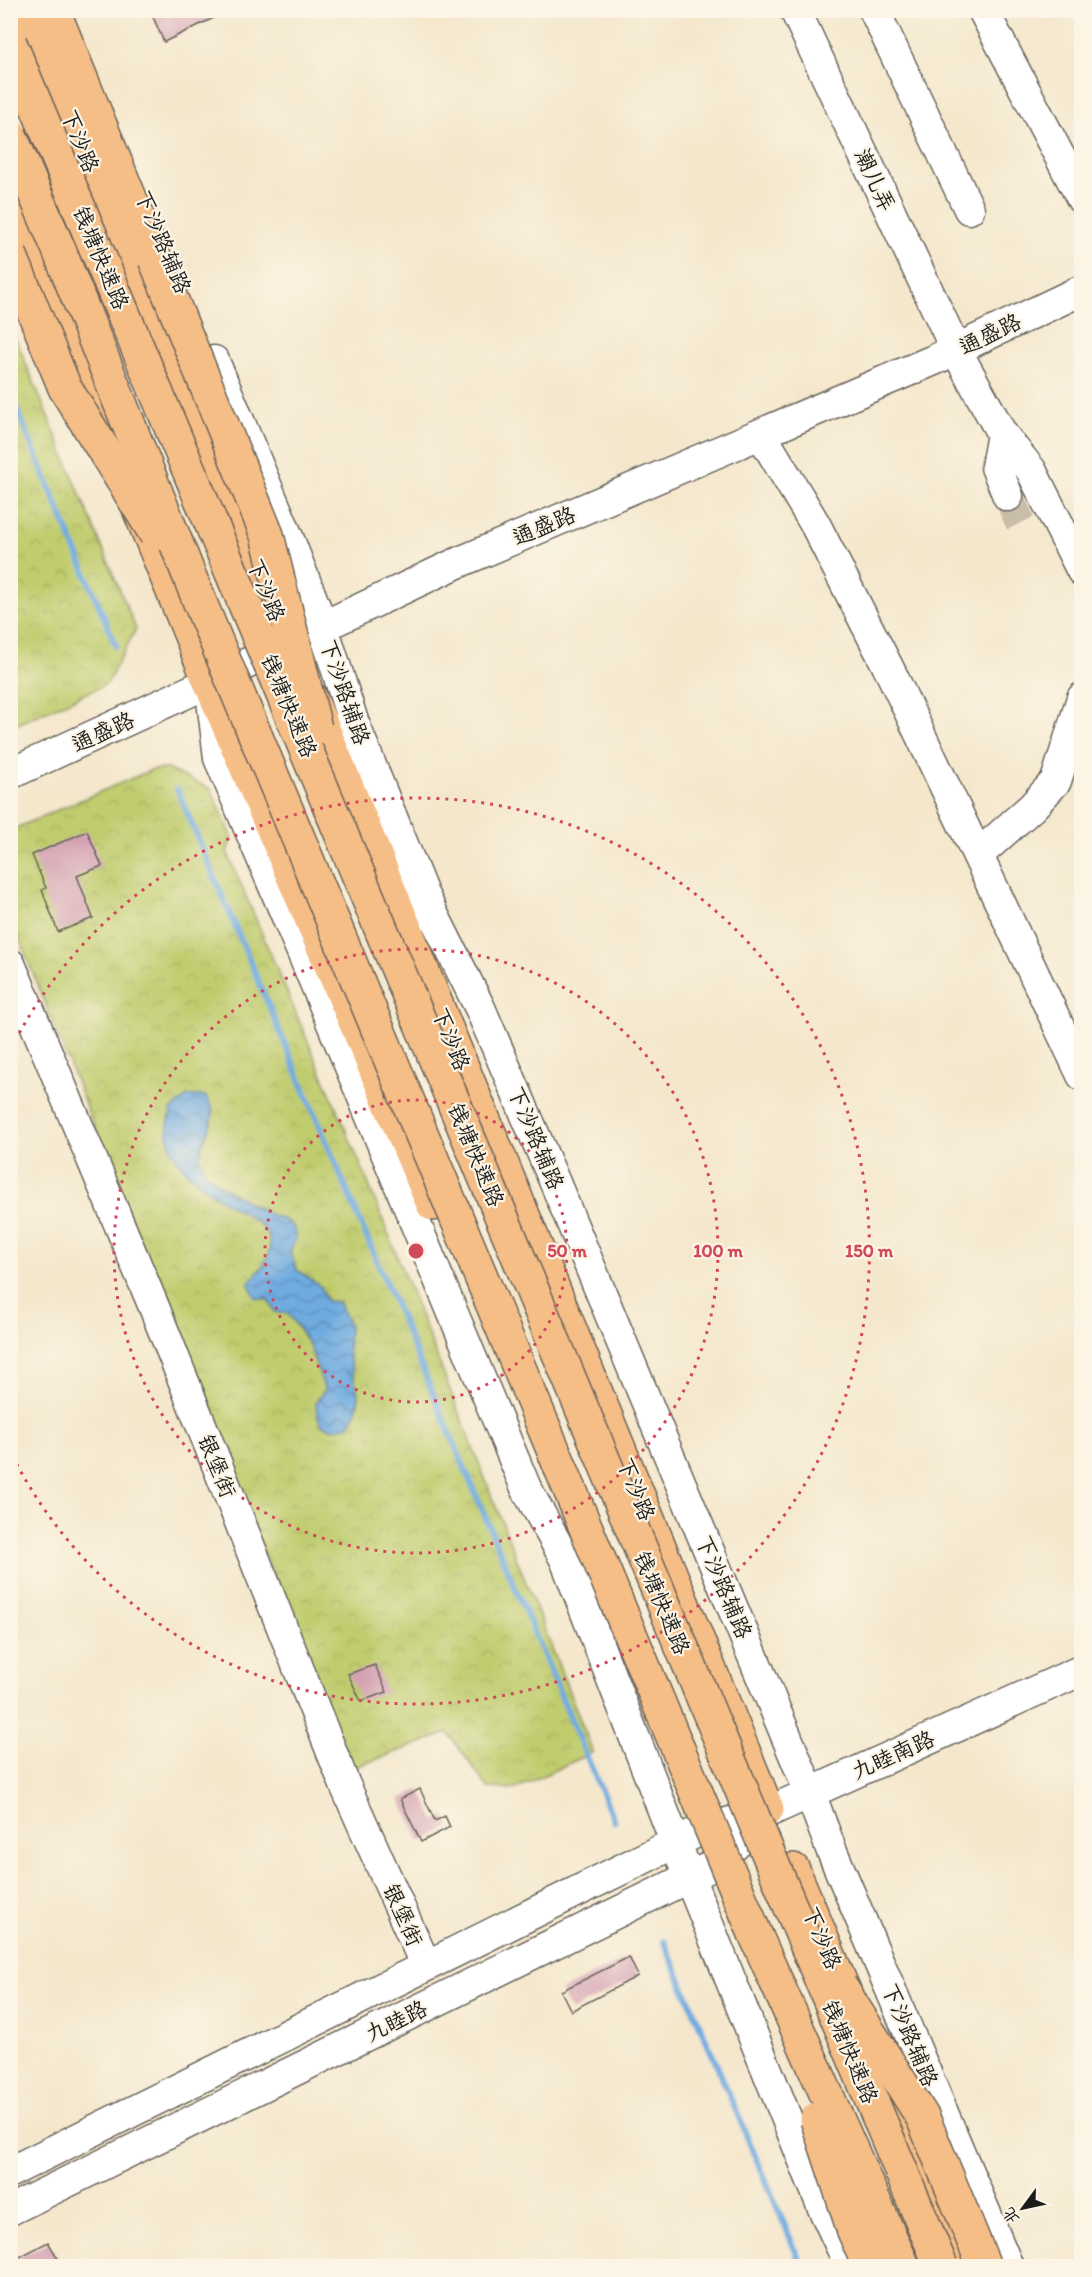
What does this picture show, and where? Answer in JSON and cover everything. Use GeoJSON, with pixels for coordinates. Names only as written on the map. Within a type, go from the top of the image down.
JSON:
{"type":"FeatureCollection","features":[{"type":"Feature","properties":{"kind":"main road","name":"下沙路"},"geometry":{"type":"LineString","coordinates":[[27,10],[768,1812],[960,2266]]}},
{"type":"Feature","properties":{"kind":"main road"},"geometry":{"type":"LineString","coordinates":[[53,10],[267,535],[342,834]]}},
{"type":"Feature","properties":{"kind":"main road","name":"钱塘快速路"},"geometry":{"type":"LineString","coordinates":[[10,43],[941,2266]]}},
{"type":"Feature","properties":{"kind":"main road","name":"钱塘快速路"},"geometry":{"type":"LineString","coordinates":[[10,135],[59,250],[201,605],[756,1936],[903,2266]]}},
{"type":"Feature","properties":{"kind":"main road"},"geometry":{"type":"LineString","coordinates":[[10,196],[688,1836],[894,2266]]}},
{"type":"Feature","properties":{"kind":"main road"},"geometry":{"type":"LineString","coordinates":[[10,254],[65,388],[201,605]]}},
{"type":"Feature","properties":{"kind":"main road"},"geometry":{"type":"LineString","coordinates":[[718,1738],[752,1790],[837,1981],[923,2118],[984,2266]]}},
{"type":"Feature","properties":{"kind":"main road"},"geometry":{"type":"LineString","coordinates":[[756,1936],[854,2231],[869,2266]]}},
{"type":"Feature","properties":{"kind":"street","name":"下沙路辅路"},"geometry":{"type":"LineString","coordinates":[[65,10],[288,537],[323,627],[353,721],[423,894],[480,1008],[810,1793],[831,1849],[1008,2266]]}},
{"type":"Feature","properties":{"kind":"street","name":"潮儿弄"},"geometry":{"type":"LineString","coordinates":[[795,10],[956,350],[1002,434],[1031,470],[1082,571]]}},
{"type":"Feature","properties":{"kind":"street"},"geometry":{"type":"LineString","coordinates":[[874,10],[969,209]]}},
{"type":"Feature","properties":{"kind":"street"},"geometry":{"type":"LineString","coordinates":[[983,10],[1082,199]]}},
{"type":"Feature","properties":{"kind":"street"},"geometry":{"type":"LineString","coordinates":[[10,290],[51,381],[143,520]]}},
{"type":"Feature","properties":{"kind":"street","name":"通盛路"},"geometry":{"type":"LineString","coordinates":[[10,774],[210,682],[455,564],[956,350],[1082,290]]}},
{"type":"Feature","properties":{"kind":"street"},"geometry":{"type":"LineString","coordinates":[[761,434],[815,524],[891,673],[1082,1075]]}},
{"type":"Feature","properties":{"kind":"street"},"geometry":{"type":"LineString","coordinates":[[1002,434],[996,467],[1008,496]]}},
{"type":"Feature","properties":{"kind":"street"},"geometry":{"type":"LineString","coordinates":[[978,855],[1032,807],[1056,781],[1082,698]]}},
{"type":"Feature","properties":{"kind":"street","name":"银堡街"},"geometry":{"type":"LineString","coordinates":[[10,964],[154,1307],[345,1785],[426,1966]]}},
{"type":"Feature","properties":{"kind":"street","name":"九睦南路"},"geometry":{"type":"LineString","coordinates":[[688,1836],[768,1812],[1082,1670]]}},
{"type":"Feature","properties":{"kind":"street","name":"九睦路"},"geometry":{"type":"LineString","coordinates":[[10,2210],[703,1871],[768,1812]]}},
{"type":"Feature","properties":{"kind":"street","name":"九睦路"},"geometry":{"type":"LineString","coordinates":[[10,2172],[688,1836]]}},
{"type":"Feature","properties":{"kind":"street"},"geometry":{"type":"LineString","coordinates":[[703,1871],[822,2206],[850,2266]]}},
{"type":"Feature","properties":{"kind":"green space"},"geometry":{"type":"Polygon","coordinates":[[[10,325],[136,629],[107,684],[11,727],[10,325]]]}},
{"type":"Feature","properties":{"kind":"green space"},"geometry":{"type":"Polygon","coordinates":[[[167,769],[211,789],[232,836],[227,852],[365,1175],[593,1752],[515,1789],[488,1788],[448,1733],[350,1769],[11,918],[11,830],[151,770],[167,769]]]}},
{"type":"Feature","properties":{"kind":"water"},"geometry":{"type":"Polygon","coordinates":[[[188,1096],[205,1096],[212,1108],[211,1124],[201,1149],[201,1165],[219,1184],[234,1194],[289,1223],[295,1232],[290,1252],[296,1269],[321,1287],[327,1301],[338,1302],[349,1325],[348,1352],[359,1398],[356,1412],[349,1425],[334,1429],[322,1425],[317,1415],[316,1402],[325,1390],[310,1347],[289,1314],[275,1312],[268,1299],[256,1298],[248,1283],[261,1269],[267,1258],[270,1246],[266,1232],[256,1221],[204,1187],[188,1173],[175,1156],[168,1134],[171,1110],[188,1096]]]}},
{"type":"Feature","properties":{"kind":"building"},"geometry":{"type":"Polygon","coordinates":[[[150,10],[230,10],[164,42],[150,10]]]}},
{"type":"Feature","properties":{"kind":"building"},"geometry":{"type":"Polygon","coordinates":[[[87,831],[102,866],[77,876],[93,918],[58,932],[42,890],[46,888],[32,855],[87,831]]]}},
{"type":"Feature","properties":{"kind":"building"},"geometry":{"type":"Polygon","coordinates":[[[375,1665],[387,1692],[361,1701],[348,1674],[375,1665]]]}},
{"type":"Feature","properties":{"kind":"building"},"geometry":{"type":"Polygon","coordinates":[[[420,1789],[435,1821],[445,1816],[450,1827],[421,1842],[400,1799],[420,1789]]]}},
{"type":"Feature","properties":{"kind":"building"},"geometry":{"type":"Polygon","coordinates":[[[629,1957],[638,1976],[571,2011],[561,1991],[629,1957]]]}},
{"type":"Feature","properties":{"kind":"building"},"geometry":{"type":"Polygon","coordinates":[[[48,2242],[60,2262],[52,2266],[10,2266],[10,2262],[48,2242]]]}},
{"type":"Feature","properties":{"kind":"waterway"},"geometry":{"type":"LineString","coordinates":[[10,393],[116,646]]}},
{"type":"Feature","properties":{"kind":"waterway"},"geometry":{"type":"LineString","coordinates":[[177,789],[614,1821]]}},
{"type":"Feature","properties":{"kind":"waterway"},"geometry":{"type":"LineString","coordinates":[[664,1941],[802,2266]]}},
{"type":"Feature","properties":{"kind":"tunnel"},"geometry":{"type":"LineString","coordinates":[[1008,496],[1022,526]]}}]}
